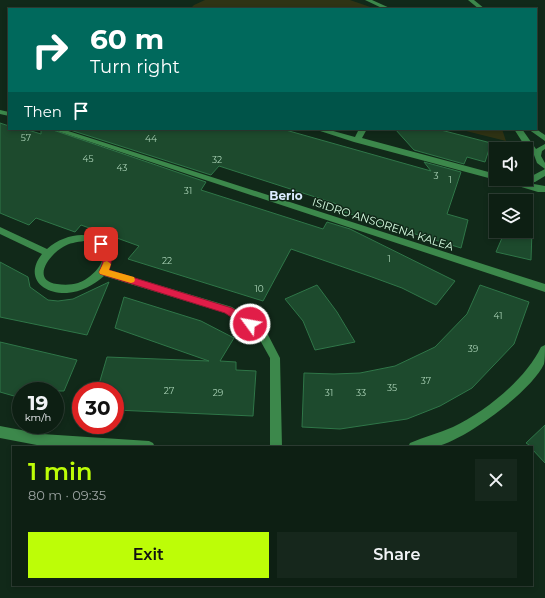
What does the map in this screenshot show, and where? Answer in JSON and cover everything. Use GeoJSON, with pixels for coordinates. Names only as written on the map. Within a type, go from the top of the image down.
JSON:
{"type":"FeatureCollection","features":[{"type":"Feature","properties":{"kind":"street"},"geometry":{"type":"LineString","coordinates":[[368,0],[387,8]]}},
{"type":"Feature","properties":{"kind":"street"},"geometry":{"type":"LineString","coordinates":[[466,0],[473,2]]}},
{"type":"Feature","properties":{"kind":"street","name":"ISIDRO ANSORENA KALEA"},"geometry":{"type":"LineString","coordinates":[[58,130],[545,288]]}},
{"type":"Feature","properties":{"kind":"street"},"geometry":{"type":"LineString","coordinates":[[322,130],[489,175]]}},
{"type":"Feature","properties":{"kind":"street"},"geometry":{"type":"LineString","coordinates":[[357,140],[363,130]]}},
{"type":"Feature","properties":{"kind":"street"},"geometry":{"type":"LineString","coordinates":[[519,130],[531,149],[537,154],[543,165],[545,173],[533,179]]}},
{"type":"Feature","properties":{"kind":"street"},"geometry":{"type":"LineString","coordinates":[[533,130],[545,139]]}},
{"type":"Feature","properties":{"kind":"street"},"geometry":{"type":"LineString","coordinates":[[537,154],[538,150],[545,146]]}},
{"type":"Feature","properties":{"kind":"street"},"geometry":{"type":"LineString","coordinates":[[529,186],[538,189],[545,189]]}},
{"type":"Feature","properties":{"kind":"street"},"geometry":{"type":"LineString","coordinates":[[0,230],[48,253]]}},
{"type":"Feature","properties":{"kind":"street"},"geometry":{"type":"LineString","coordinates":[[76,239],[93,240],[101,244],[106,250],[108,262],[103,272],[97,279],[85,286],[72,290],[59,290],[50,287],[42,281],[40,266],[48,253],[61,243],[76,239]]}},
{"type":"Feature","properties":{"kind":"street"},"geometry":{"type":"LineString","coordinates":[[103,272],[228,310],[260,330],[275,358],[276,446]]}},
{"type":"Feature","properties":{"kind":"street"},"geometry":{"type":"LineString","coordinates":[[417,446],[450,435],[482,417],[506,398],[527,377],[541,360],[545,350]]}},
{"type":"Feature","properties":{"kind":"street"},"geometry":{"type":"LineString","coordinates":[[0,432],[42,440],[134,446]]}},
{"type":"Feature","properties":{"kind":"green space"},"geometry":{"type":"Polygon","coordinates":[[[205,0],[350,0],[373,8],[191,8],[205,0]]]}},
{"type":"Feature","properties":{"kind":"green space"},"geometry":{"type":"Polygon","coordinates":[[[462,130],[502,130],[506,141],[462,130]]]}},
{"type":"Feature","properties":{"kind":"building"},"geometry":{"type":"Polygon","coordinates":[[[0,123],[8,126],[8,130],[28,130],[41,134],[41,130],[53,130],[206,182],[201,190],[323,229],[327,222],[350,229],[455,281],[436,305],[402,288],[291,249],[263,301],[128,259],[139,246],[81,225],[75,232],[36,218],[29,225],[0,213],[0,123]]]}},
{"type":"Feature","properties":{"kind":"building"},"geometry":{"type":"Polygon","coordinates":[[[70,130],[286,130],[431,171],[424,162],[461,172],[447,214],[468,220],[461,248],[334,209],[337,204],[219,166],[211,175],[70,130]]]}},
{"type":"Feature","properties":{"kind":"building"},"geometry":{"type":"Polygon","coordinates":[[[396,130],[441,130],[489,142],[489,149],[485,162],[467,157],[464,164],[414,150],[396,130]]]}},
{"type":"Feature","properties":{"kind":"building"},"geometry":{"type":"Polygon","coordinates":[[[502,238],[532,238],[531,260],[496,252],[502,238]]]}},
{"type":"Feature","properties":{"kind":"building"},"geometry":{"type":"Polygon","coordinates":[[[0,262],[28,277],[30,287],[48,300],[58,301],[73,299],[109,282],[87,335],[0,317],[0,262]]]}},
{"type":"Feature","properties":{"kind":"building"},"geometry":{"type":"Polygon","coordinates":[[[317,285],[337,312],[355,342],[315,350],[303,321],[285,299],[317,285]]]}},
{"type":"Feature","properties":{"kind":"building"},"geometry":{"type":"Polygon","coordinates":[[[480,285],[529,302],[514,344],[472,388],[440,406],[407,419],[340,429],[302,427],[304,373],[360,373],[395,366],[435,347],[467,314],[480,285]]]}},
{"type":"Feature","properties":{"kind":"building"},"geometry":{"type":"Polygon","coordinates":[[[124,297],[201,321],[234,338],[220,361],[236,362],[236,370],[256,371],[253,416],[124,410],[124,382],[100,382],[107,357],[209,361],[115,328],[124,297]]]}},
{"type":"Feature","properties":{"kind":"building"},"geometry":{"type":"Polygon","coordinates":[[[0,342],[77,360],[64,391],[64,382],[12,382],[12,395],[0,392],[0,342]]]}},
{"type":"Feature","properties":{"kind":"building"},"geometry":{"type":"Polygon","coordinates":[[[545,425],[545,463],[533,450],[533,446],[526,443],[545,425]]]}},
{"type":"Feature","properties":{"kind":"slow traffic"},"geometry":{"type":"LineString","coordinates":[[107,264],[103,272],[131,280]]}},
{"type":"Feature","properties":{"kind":"district","name":"Berio"},"geometry":{"type":"Point","coordinates":[286,196]}},
{"type":"Feature","properties":{"kind":"route"},"geometry":{"type":"LineString","coordinates":[[101,244],[106,250],[108,262],[103,272],[228,310],[250,324]]}}]}
